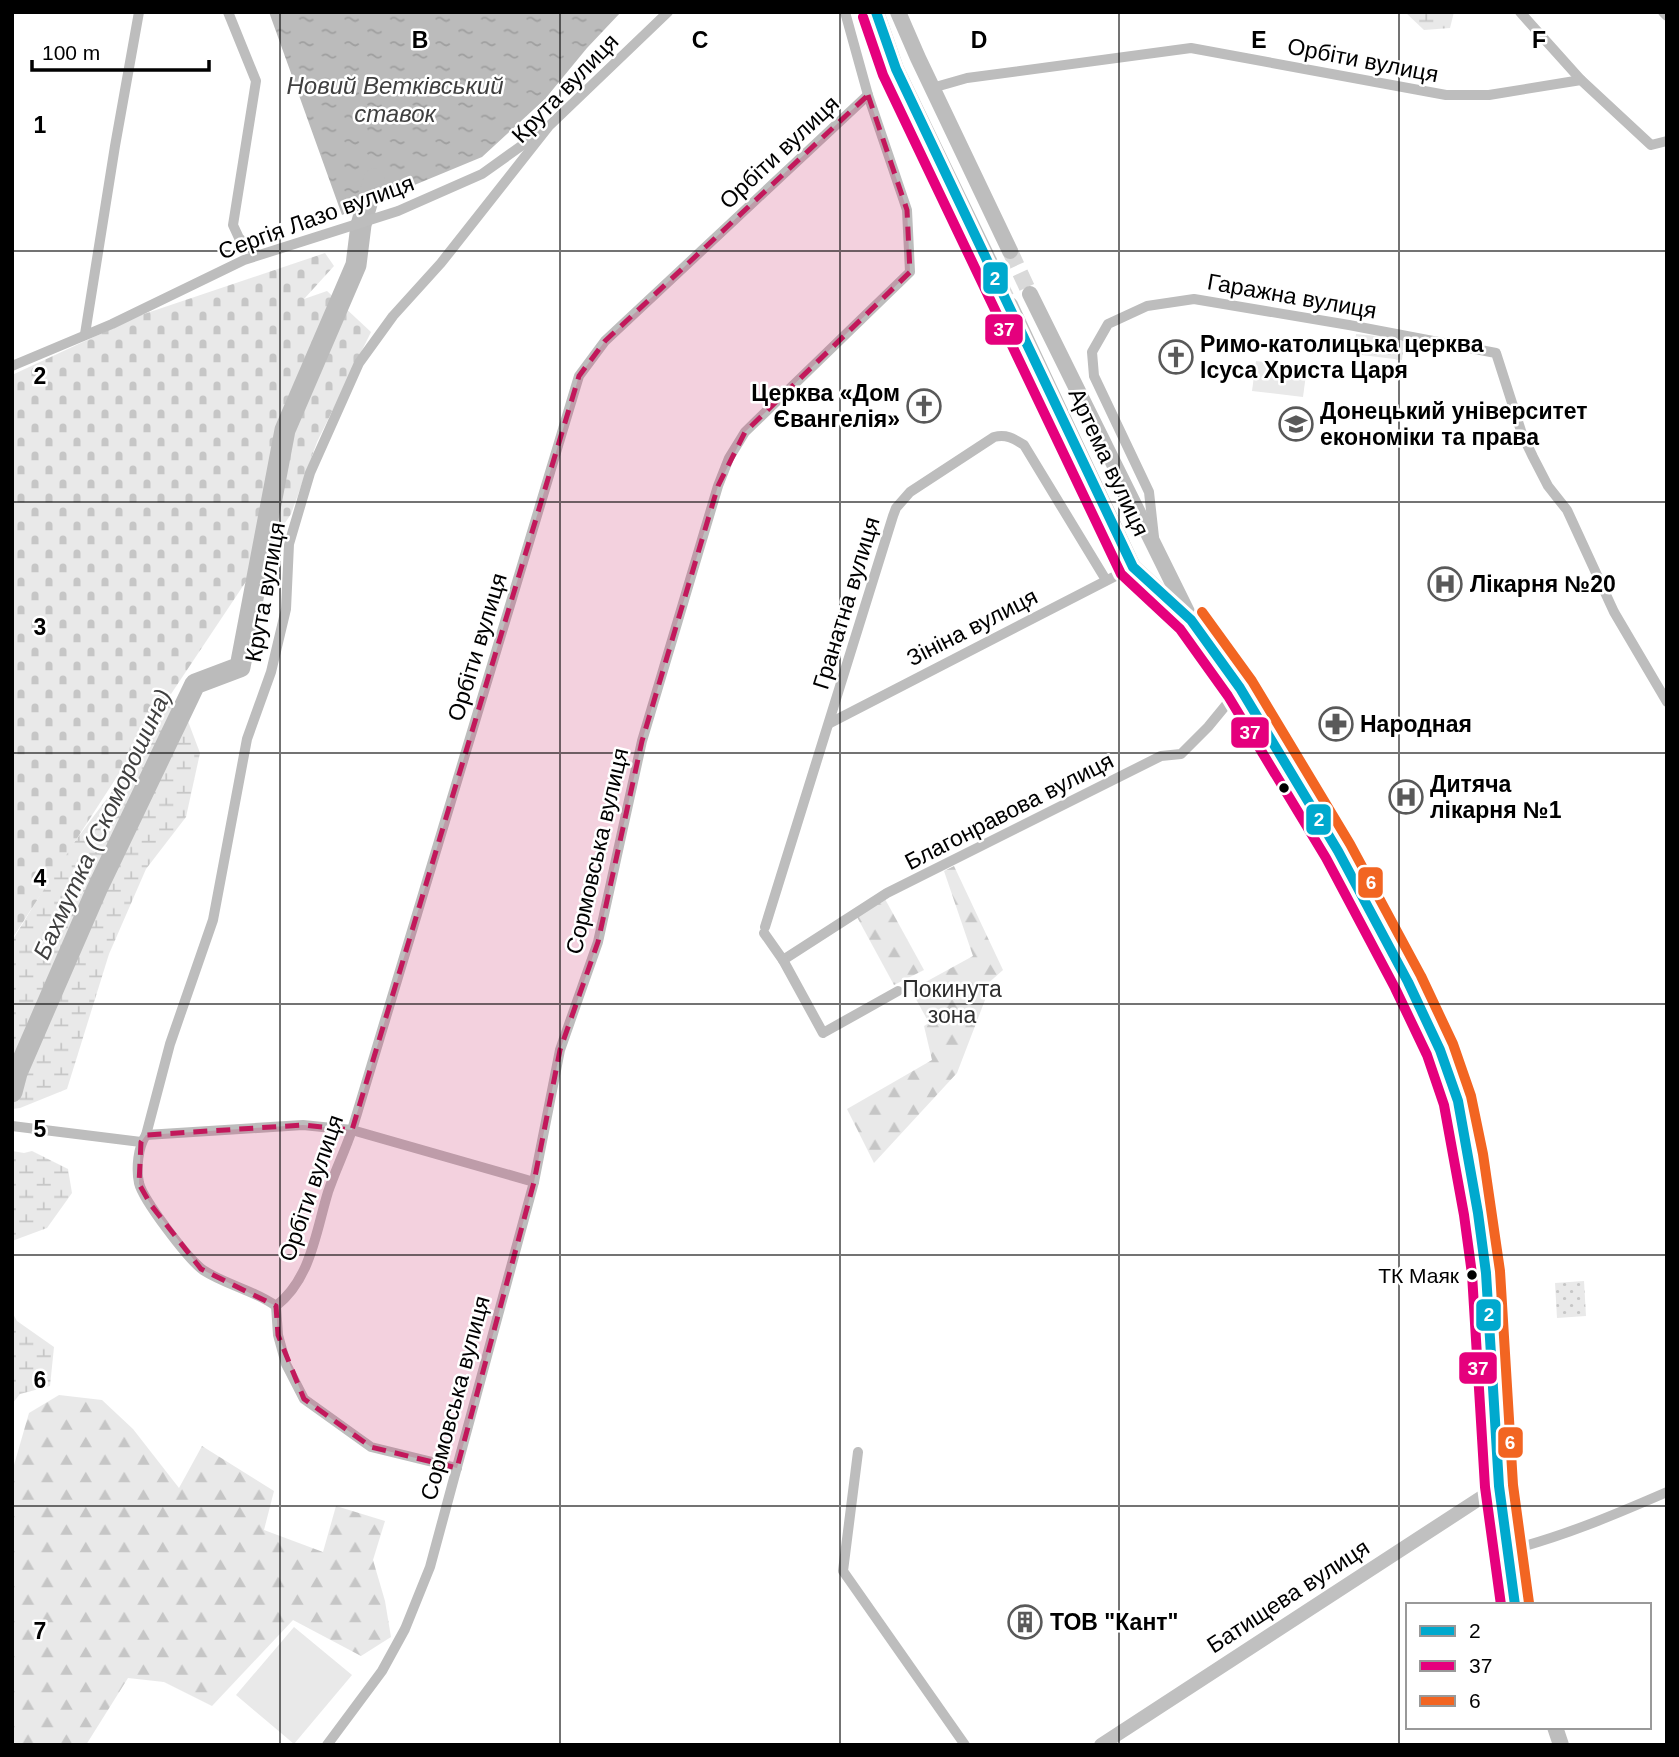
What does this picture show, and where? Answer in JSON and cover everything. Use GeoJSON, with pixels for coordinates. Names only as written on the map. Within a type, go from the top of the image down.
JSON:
{"type":"FeatureCollection","features":[{"type":"Feature","properties":{"kind":"main road"},"geometry":{"type":"LineString","coordinates":[[876,12],[896,69],[989,261]]}},
{"type":"Feature","properties":{"kind":"main road"},"geometry":{"type":"LineString","coordinates":[[898,12],[1010,251]]}},
{"type":"Feature","properties":{"kind":"main road","name":"Артема вулиця"},"geometry":{"type":"LineString","coordinates":[[1030,294],[1191,621],[1241,688],[1299,783],[1361,893],[1440,1050],[1458,1101],[1486,1273],[1499,1486],[1515,1603]]}},
{"type":"Feature","properties":{"kind":"main road","name":"Артема вулиця"},"geometry":{"type":"LineString","coordinates":[[1010,305],[1133,567],[1191,621]]}},
{"type":"Feature","properties":{"kind":"main road"},"geometry":{"type":"LineString","coordinates":[[1122,545],[1140,562],[1157,554]]}},
{"type":"Feature","properties":{"kind":"street"},"geometry":{"type":"LineString","coordinates":[[85,334],[139,12]]}},
{"type":"Feature","properties":{"kind":"street"},"geometry":{"type":"LineString","coordinates":[[228,12],[256,81],[233,225],[239,238],[258,255]]}},
{"type":"Feature","properties":{"kind":"street","name":"Крута вулиця"},"geometry":{"type":"LineString","coordinates":[[276,1306],[265,1298],[213,1275],[193,1261],[151,1205],[139,1184],[138,1163],[170,1044],[213,920],[247,739],[271,672],[286,609],[289,544],[310,473],[359,363],[393,316],[441,263],[549,126],[668,12]]}},
{"type":"Feature","properties":{"kind":"street","name":"Сормовська вулиця"},"geometry":{"type":"LineString","coordinates":[[327,1745],[382,1671],[405,1629],[430,1567],[534,1182],[560,1050],[598,942],[642,741],[714,499],[729,458],[745,432],[910,272],[907,210],[868,95],[845,12]]}},
{"type":"Feature","properties":{"kind":"street"},"geometry":{"type":"LineString","coordinates":[[1520,12],[1581,80],[1651,145],[1667,141]]}},
{"type":"Feature","properties":{"kind":"street"},"geometry":{"type":"LineString","coordinates":[[1663,12],[1667,16]]}},
{"type":"Feature","properties":{"kind":"street","name":"Орбіти вулиця"},"geometry":{"type":"LineString","coordinates":[[932,88],[967,78],[1191,48],[1446,95],[1489,95],[1581,80]]}},
{"type":"Feature","properties":{"kind":"street","name":"Орбіти вулиця"},"geometry":{"type":"LineString","coordinates":[[276,1306],[303,1274],[329,1190],[352,1130],[579,376],[605,341],[868,95]]}},
{"type":"Feature","properties":{"kind":"street","name":"Сергія Лазо вулиця"},"geometry":{"type":"LineString","coordinates":[[12,366],[258,255],[361,225],[482,174],[549,126]]}},
{"type":"Feature","properties":{"kind":"street","name":"Гаражна вулиця"},"geometry":{"type":"LineString","coordinates":[[1157,554],[1149,492],[1094,376],[1092,352],[1108,324],[1147,306],[1194,299],[1496,353],[1522,434],[1533,457],[1548,486],[1567,510],[1614,612],[1667,702]]}},
{"type":"Feature","properties":{"kind":"street","name":"Гранатна вулиця"},"geometry":{"type":"LineString","coordinates":[[783,960],[765,930],[896,508],[911,492],[994,437],[1003,435],[1024,445],[1105,580]]}},
{"type":"Feature","properties":{"kind":"street","name":"Зініна вулиця"},"geometry":{"type":"LineString","coordinates":[[830,723],[1133,567]]}},
{"type":"Feature","properties":{"kind":"street","name":"Благонравова вулиця"},"geometry":{"type":"LineString","coordinates":[[783,960],[887,893],[1161,756],[1181,754],[1241,688]]}},
{"type":"Feature","properties":{"kind":"street"},"geometry":{"type":"LineString","coordinates":[[783,960],[823,1033],[898,991]]}},
{"type":"Feature","properties":{"kind":"street"},"geometry":{"type":"LineString","coordinates":[[12,1126],[143,1139],[303,1125],[352,1130],[534,1182]]}},
{"type":"Feature","properties":{"kind":"street"},"geometry":{"type":"LineString","coordinates":[[276,1306],[278,1335],[286,1364],[304,1399],[372,1447],[457,1468]]}},
{"type":"Feature","properties":{"kind":"street"},"geometry":{"type":"LineString","coordinates":[[858,1452],[843,1571],[965,1745]]}},
{"type":"Feature","properties":{"kind":"street","name":"Батищева вулиця"},"geometry":{"type":"LineString","coordinates":[[1101,1745],[1499,1486]]}},
{"type":"Feature","properties":{"kind":"street"},"geometry":{"type":"LineString","coordinates":[[1506,1551],[1579,1529],[1667,1492]]}},
{"type":"Feature","properties":{"kind":"highlighted area"},"geometry":{"type":"Polygon","coordinates":[[[868,95],[907,210],[910,272],[745,432],[718,486],[642,741],[598,942],[560,1050],[534,1182],[457,1468],[371,1447],[304,1399],[278,1335],[276,1306],[201,1269],[151,1205],[139,1184],[141,1142],[146,1135],[303,1125],[352,1130],[579,376],[605,341],[868,95]]]}},
{"type":"Feature","properties":{"kind":"green space"},"geometry":{"type":"Polygon","coordinates":[[[1405,12],[1454,12],[1450,28],[1424,30],[1405,12]]]}},
{"type":"Feature","properties":{"kind":"green space"},"geometry":{"type":"Polygon","coordinates":[[[325,253],[334,266],[304,299],[327,291],[371,332],[317,442],[291,514],[12,939],[12,375],[141,315],[325,253]]]}},
{"type":"Feature","properties":{"kind":"green space"},"geometry":{"type":"Polygon","coordinates":[[[1356,334],[1404,339],[1402,360],[1354,354],[1356,334]]]}},
{"type":"Feature","properties":{"kind":"green space"},"geometry":{"type":"Polygon","coordinates":[[[1256,361],[1307,367],[1303,397],[1252,391],[1256,361]]]}},
{"type":"Feature","properties":{"kind":"green space"},"geometry":{"type":"Polygon","coordinates":[[[180,700],[200,753],[186,817],[146,869],[109,954],[67,1089],[12,1109],[12,941],[64,856],[114,789],[165,706],[180,700]]]}},
{"type":"Feature","properties":{"kind":"green space","name":"Покинута зона"},"geometry":{"type":"Polygon","coordinates":[[[954,866],[1003,970],[985,986],[985,1000],[957,1073],[874,1163],[847,1109],[932,1060],[924,1026],[929,1023],[911,990],[973,956],[944,871],[954,866]]]}},
{"type":"Feature","properties":{"kind":"green space","name":"Покинута зона"},"geometry":{"type":"Polygon","coordinates":[[[885,899],[924,970],[894,985],[857,917],[885,899]]]}},
{"type":"Feature","properties":{"kind":"green space"},"geometry":{"type":"Polygon","coordinates":[[[12,1151],[32,1151],[68,1169],[72,1193],[47,1228],[12,1241],[12,1151]]]}},
{"type":"Feature","properties":{"kind":"green space"},"geometry":{"type":"Polygon","coordinates":[[[1584,1281],[1586,1316],[1557,1318],[1555,1283],[1584,1281]]]}},
{"type":"Feature","properties":{"kind":"green space"},"geometry":{"type":"Polygon","coordinates":[[[12,1312],[17,1321],[54,1347],[50,1386],[20,1394],[12,1404],[12,1312]]]}},
{"type":"Feature","properties":{"kind":"green space"},"geometry":{"type":"Polygon","coordinates":[[[59,1395],[102,1400],[133,1429],[179,1488],[202,1446],[274,1491],[264,1530],[323,1552],[336,1506],[385,1521],[373,1560],[385,1601],[391,1637],[361,1656],[293,1620],[212,1706],[164,1682],[128,1678],[86,1745],[12,1745],[12,1472],[29,1413],[59,1395]]]}},
{"type":"Feature","properties":{"kind":"green space"},"geometry":{"type":"Polygon","coordinates":[[[294,1627],[352,1675],[294,1744],[236,1695],[294,1627]]]}},
{"type":"Feature","properties":{"kind":"water","name":"Новий Ветківський ставок"},"geometry":{"type":"Polygon","coordinates":[[[269,12],[621,12],[545,99],[482,157],[342,215],[269,12]]]}},
{"type":"Feature","properties":{"kind":"waterway","name":"Бахмутка (Скоморошина)"},"geometry":{"type":"LineString","coordinates":[[12,1092],[17,1073],[97,889],[195,684],[240,667],[285,430],[356,265],[361,225],[374,179]]}},
{"type":"Feature","properties":{"kind":"tunnel"},"geometry":{"type":"LineString","coordinates":[[1010,251],[1030,294]]}},
{"type":"Feature","properties":{"kind":"tunnel"},"geometry":{"type":"LineString","coordinates":[[989,261],[1010,305]]}},
{"type":"Feature","properties":{"kind":"transit line","name":"2"},"geometry":{"type":"LineString","coordinates":[[876,12],[896,69],[1133,567],[1191,620],[1240,688],[1338,851],[1408,982],[1440,1050],[1458,1101],[1478,1213],[1486,1273],[1499,1486],[1515,1603]]}},
{"type":"Feature","properties":{"kind":"transit line","name":"37"},"geometry":{"type":"LineString","coordinates":[[863,17],[883,75],[1121,574],[1180,629],[1228,696],[1326,858],[1427,1055],[1444,1105],[1472,1274],[1485,1487],[1501,1603]]}},
{"type":"Feature","properties":{"kind":"transit line","name":"6"},"geometry":{"type":"LineString","coordinates":[[1202,612],[1252,681],[1350,844],[1421,976],[1453,1044],[1471,1096],[1483,1154],[1500,1271],[1513,1485],[1529,1603]]}},
{"type":"Feature","properties":{"kind":"place","name":"Римо-католицька церква Ісуса Христа Царя"},"geometry":{"type":"Point","coordinates":[1176,357]}},
{"type":"Feature","properties":{"kind":"place","name":"Церква «Дом Євангелія»"},"geometry":{"type":"Point","coordinates":[924,406]}},
{"type":"Feature","properties":{"kind":"place","name":"Донецький університет економіки та права"},"geometry":{"type":"Point","coordinates":[1296,424]}},
{"type":"Feature","properties":{"kind":"place","name":"Лікарня №20"},"geometry":{"type":"Point","coordinates":[1445,584]}},
{"type":"Feature","properties":{"kind":"place","name":"Народная"},"geometry":{"type":"Point","coordinates":[1336,724]}},
{"type":"Feature","properties":{"kind":"place","name":"Дитяча лікарня №1"},"geometry":{"type":"Point","coordinates":[1406,797]}},
{"type":"Feature","properties":{"kind":"place","name":"ТК Маяк"},"geometry":{"type":"Point","coordinates":[1472,1275]}},
{"type":"Feature","properties":{"kind":"place","name":"ТОВ \"Кант\""},"geometry":{"type":"Point","coordinates":[1025,1622]}}]}
